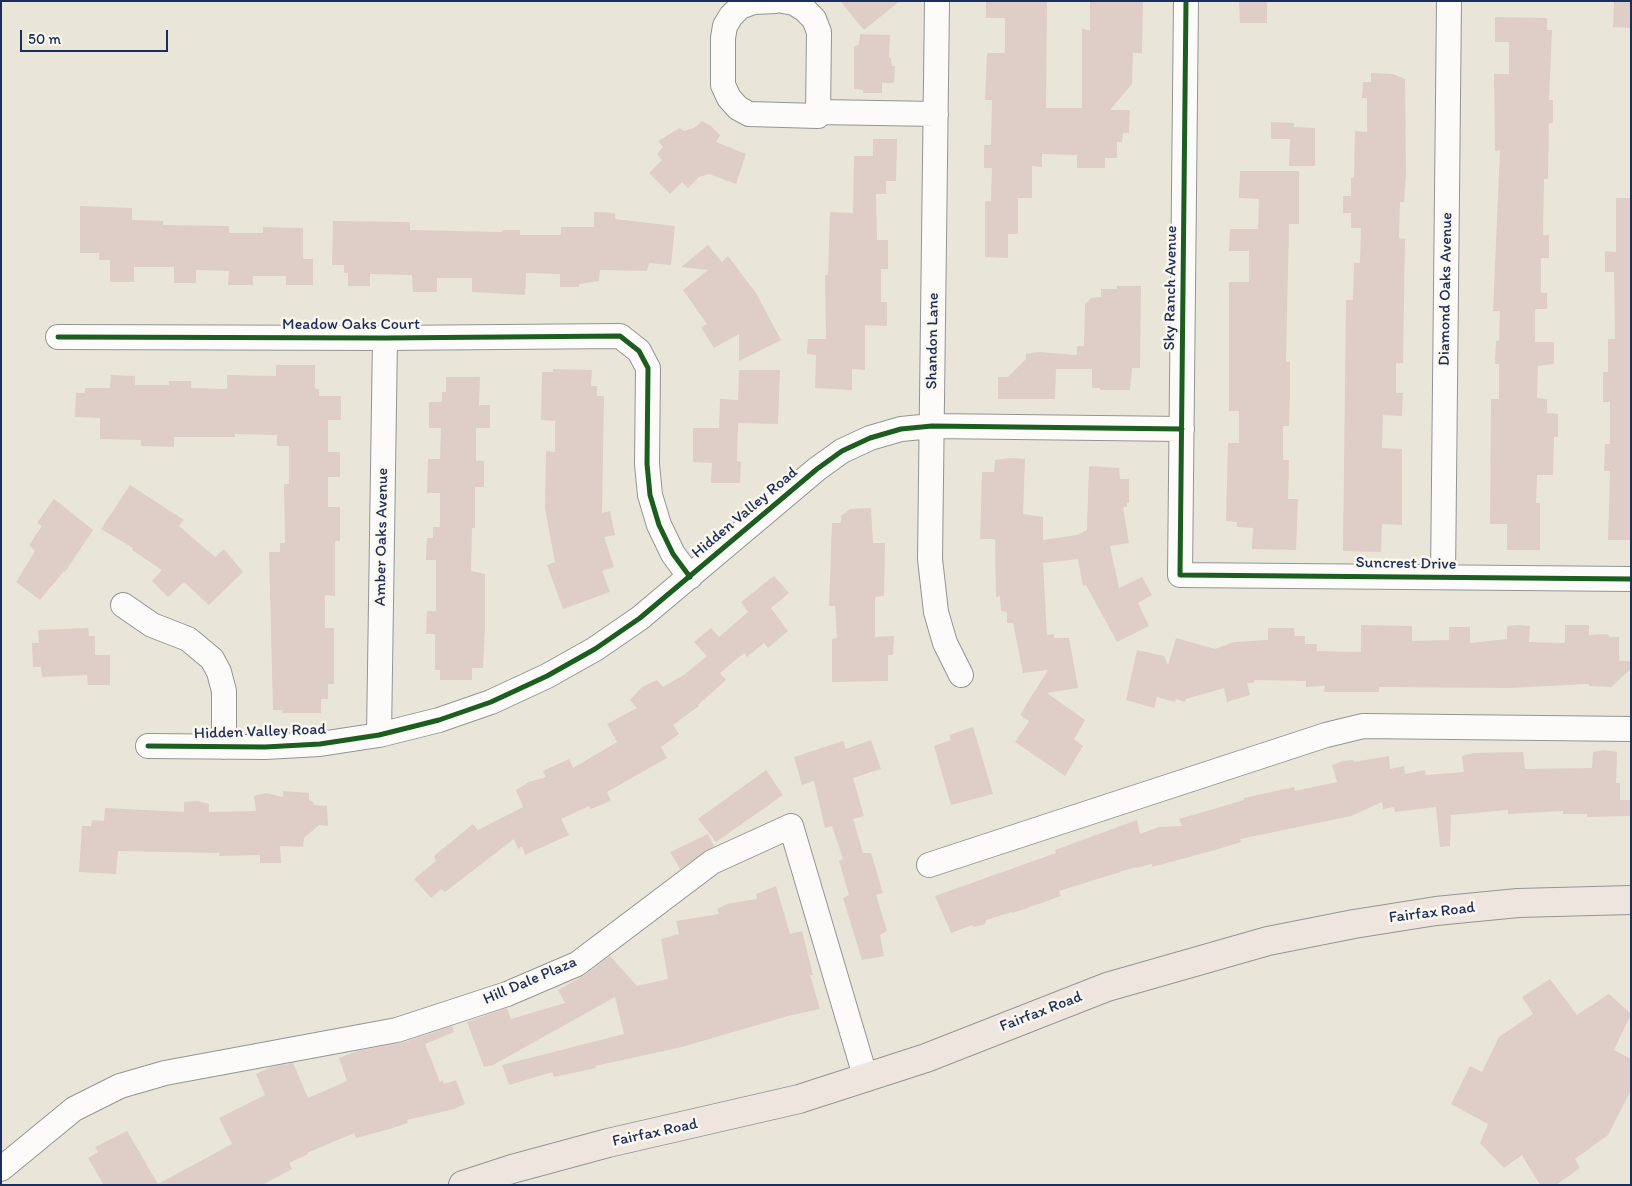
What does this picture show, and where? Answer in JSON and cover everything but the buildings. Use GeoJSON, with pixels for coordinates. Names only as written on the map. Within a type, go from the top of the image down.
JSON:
{"type":"FeatureCollection","features":[{"type":"Feature","properties":{"kind":"main road","name":"Fairfax Road"},"geometry":{"type":"LineString","coordinates":[[463,1185],[598,1145],[738,1115],[866,1079],[926,1058],[1107,987],[1268,941],[1354,924],[1436,911],[1518,903],[1631,900]]}},
{"type":"Feature","properties":{"kind":"street"},"geometry":{"type":"LineString","coordinates":[[776,1],[753,2],[740,7],[731,16],[725,26],[723,38],[723,85],[729,98],[738,108],[749,114],[818,116],[819,32],[814,19],[805,10],[783,1]]}},
{"type":"Feature","properties":{"kind":"street","name":"Shandon Lane"},"geometry":{"type":"LineString","coordinates":[[937,1],[931,582],[936,612],[945,643],[961,675]]}},
{"type":"Feature","properties":{"kind":"street","name":"Sky Ranch Avenue"},"geometry":{"type":"LineString","coordinates":[[1180,575],[1186,1]]}},
{"type":"Feature","properties":{"kind":"street","name":"Diamond Oaks Avenue"},"geometry":{"type":"LineString","coordinates":[[1443,577],[1449,1]]}},
{"type":"Feature","properties":{"kind":"street"},"geometry":{"type":"LineString","coordinates":[[818,112],[936,114]]}},
{"type":"Feature","properties":{"kind":"street","name":"Meadow Oaks Court"},"geometry":{"type":"LineString","coordinates":[[58,337],[385,338],[620,336],[638,351],[648,368],[647,464],[650,495],[659,526],[673,554],[690,577]]}},
{"type":"Feature","properties":{"kind":"street","name":"Amber Oaks Avenue"},"geometry":{"type":"LineString","coordinates":[[379,735],[385,338]]}},
{"type":"Feature","properties":{"kind":"street","name":"Hidden Valley Road"},"geometry":{"type":"LineString","coordinates":[[148,746],[224,747],[320,744],[379,735],[439,720],[491,702],[546,676],[595,649],[640,618],[817,469],[842,451],[870,438],[901,429],[932,426],[1182,429]]}},
{"type":"Feature","properties":{"kind":"street","name":"Suncrest Drive"},"geometry":{"type":"LineString","coordinates":[[1180,575],[1631,579]]}},
{"type":"Feature","properties":{"kind":"street"},"geometry":{"type":"LineString","coordinates":[[123,605],[152,625],[188,639],[212,660],[219,672],[224,691],[224,747]]}},
{"type":"Feature","properties":{"kind":"street"},"geometry":{"type":"LineString","coordinates":[[929,865],[1326,735],[1363,726],[1631,729]]}},
{"type":"Feature","properties":{"kind":"street","name":"Hill Dale Plaza"},"geometry":{"type":"LineString","coordinates":[[1,1169],[74,1109],[120,1086],[165,1072],[397,1030],[507,994],[577,964],[712,862],[791,826],[866,1079]]}},
{"type":"Feature","properties":{"kind":"cycle path"},"geometry":{"type":"LineString","coordinates":[[1186,1],[1180,575],[1631,579]]}},
{"type":"Feature","properties":{"kind":"cycle path"},"geometry":{"type":"LineString","coordinates":[[58,337],[385,338],[620,336],[639,351],[648,368],[647,464],[650,495],[659,525],[673,554],[690,577]]}},
{"type":"Feature","properties":{"kind":"cycle path"},"geometry":{"type":"LineString","coordinates":[[148,746],[265,747],[320,744],[379,735],[439,720],[491,702],[547,676],[595,649],[640,618],[817,469],[842,451],[870,438],[901,429],[932,426],[1182,429]]}}]}
